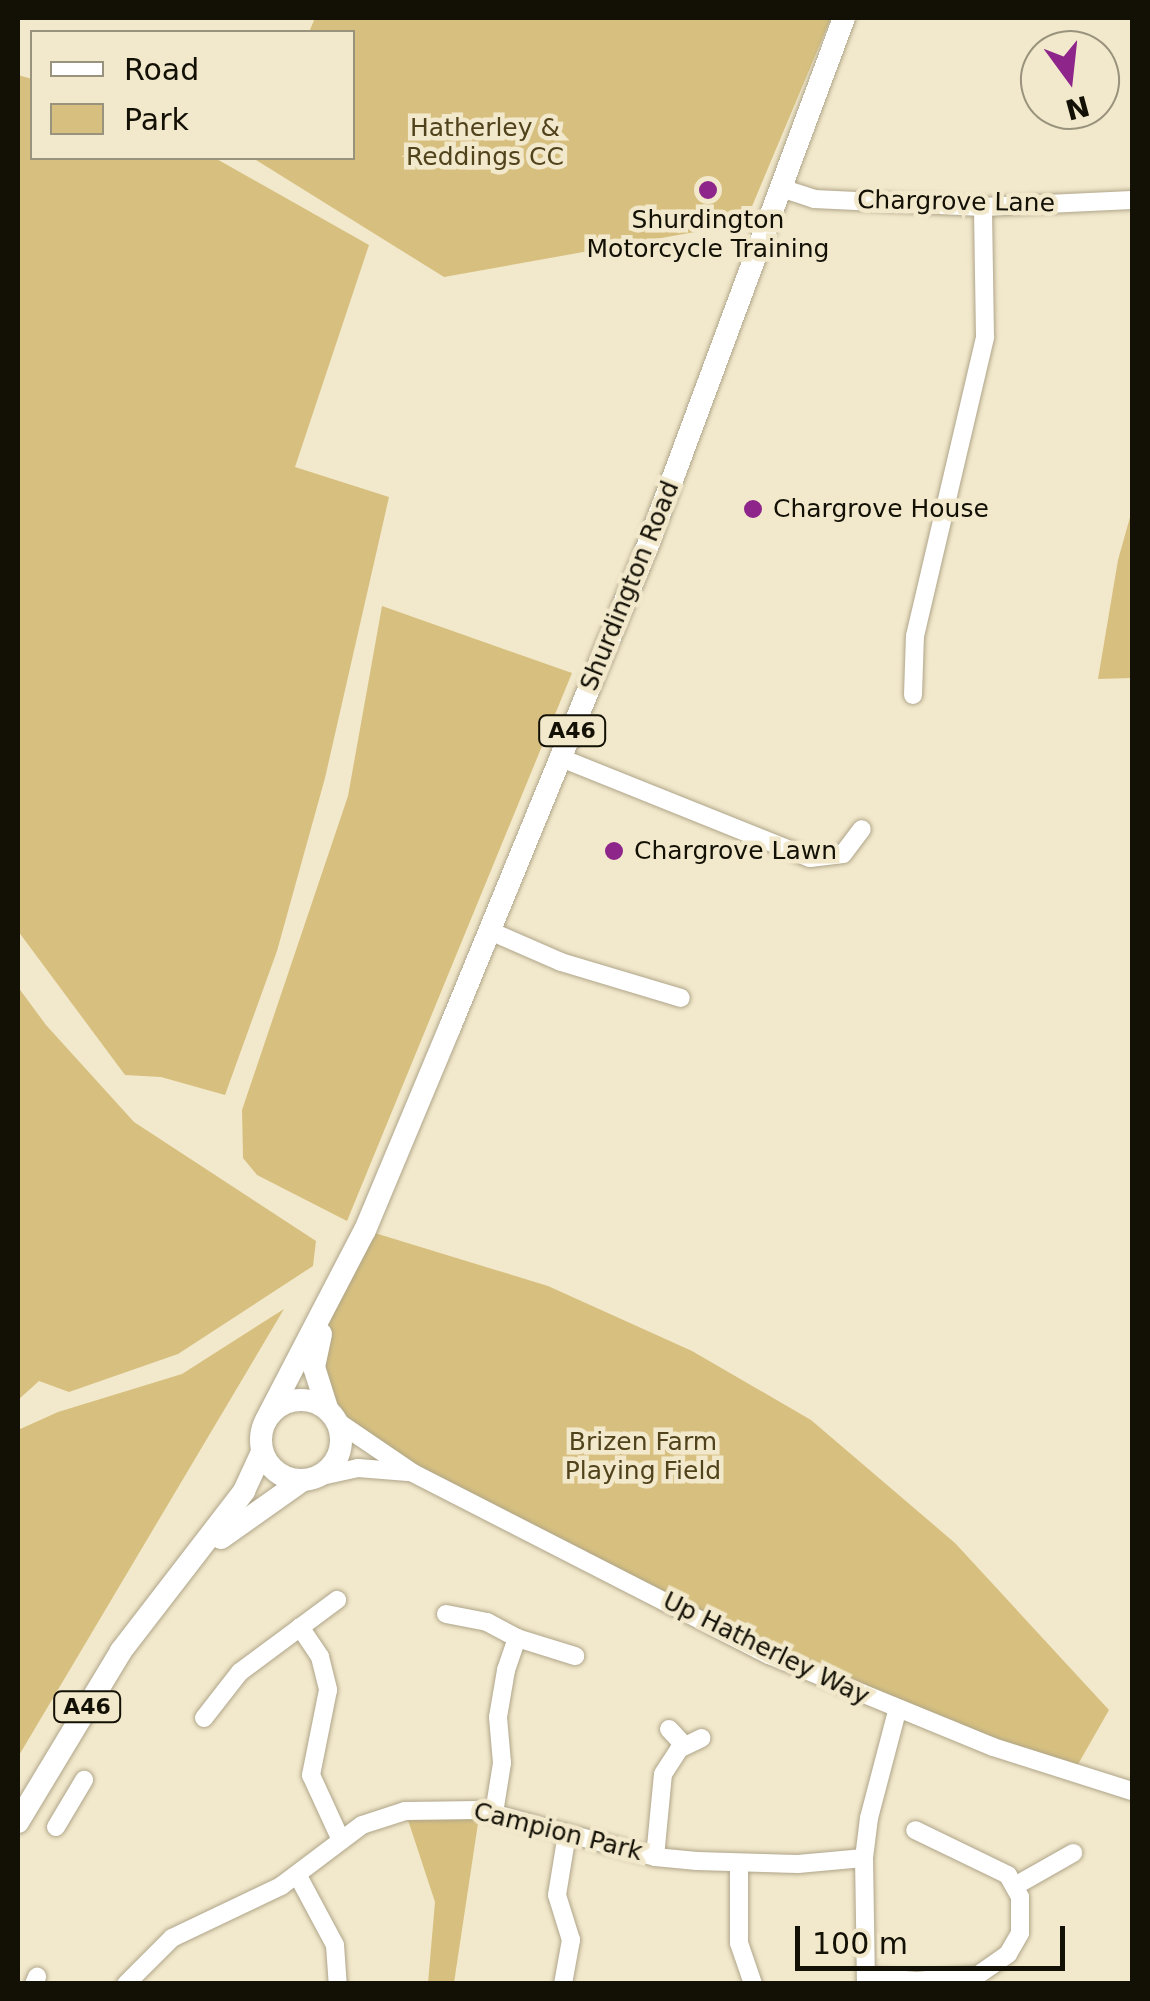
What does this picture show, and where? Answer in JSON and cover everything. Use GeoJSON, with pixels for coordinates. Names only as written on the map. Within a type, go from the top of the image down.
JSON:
{"type":"FeatureCollection","features":[{"type":"Feature","properties":{"kind":"main road","name":"Shurdington Road"},"geometry":{"type":"LineString","coordinates":[[266,1420],[326,1311],[383,1189],[490,931],[648,545],[844,18]]}},
{"type":"Feature","properties":{"kind":"main road","name":"Shurdington Road"},"geometry":{"type":"LineString","coordinates":[[326,1311],[314,1367],[333,1415]]}},
{"type":"Feature","properties":{"kind":"main road"},"geometry":{"type":"LineString","coordinates":[[290,1400],[309,1400],[333,1415],[342,1441],[337,1459],[310,1479],[274,1471],[262,1452],[266,1420],[290,1400]]}},
{"type":"Feature","properties":{"kind":"main road","name":"A46"},"geometry":{"type":"LineString","coordinates":[[18,1822],[121,1651],[160,1595],[244,1492],[262,1452]]}},
{"type":"Feature","properties":{"kind":"main road","name":"A46"},"geometry":{"type":"LineString","coordinates":[[160,1595],[242,1519],[310,1479]]}},
{"type":"Feature","properties":{"kind":"street","name":"Chargrove Lane"},"geometry":{"type":"LineString","coordinates":[[781,188],[814,200],[983,207],[1132,200]]}},
{"type":"Feature","properties":{"kind":"street"},"geometry":{"type":"LineString","coordinates":[[913,695],[915,636],[985,337],[983,207]]}},
{"type":"Feature","properties":{"kind":"street"},"geometry":{"type":"LineString","coordinates":[[561,758],[810,858],[843,854],[862,829]]}},
{"type":"Feature","properties":{"kind":"street"},"geometry":{"type":"LineString","coordinates":[[490,931],[560,962],[681,998]]}},
{"type":"Feature","properties":{"kind":"street","name":"Up Hatherley Way"},"geometry":{"type":"LineString","coordinates":[[333,1415],[414,1473],[769,1655],[897,1711],[1132,1791]]}},
{"type":"Feature","properties":{"kind":"street","name":"Up Hatherley Way"},"geometry":{"type":"LineString","coordinates":[[310,1479],[358,1468],[414,1473]]}},
{"type":"Feature","properties":{"kind":"street"},"geometry":{"type":"LineString","coordinates":[[204,1718],[225,1703],[240,1672],[337,1600]]}},
{"type":"Feature","properties":{"kind":"street"},"geometry":{"type":"LineString","coordinates":[[446,1614],[487,1622],[518,1638],[575,1656]]}},
{"type":"Feature","properties":{"kind":"street"},"geometry":{"type":"LineString","coordinates":[[300,1627],[320,1657],[327,1681],[328,1700],[311,1776],[340,1838]]}},
{"type":"Feature","properties":{"kind":"street"},"geometry":{"type":"LineString","coordinates":[[494,1813],[502,1763],[498,1717],[506,1670],[518,1638]]}},
{"type":"Feature","properties":{"kind":"street"},"geometry":{"type":"LineString","coordinates":[[897,1711],[874,1788],[864,1858],[867,1980],[956,1979],[990,1969],[1008,1954],[1020,1933],[1022,1910],[1016,1886],[1008,1875],[915,1830]]}},
{"type":"Feature","properties":{"kind":"street"},"geometry":{"type":"LineString","coordinates":[[655,1857],[663,1774],[693,1741],[669,1729]]}},
{"type":"Feature","properties":{"kind":"street"},"geometry":{"type":"LineString","coordinates":[[56,1827],[84,1780]]}},
{"type":"Feature","properties":{"kind":"street"},"geometry":{"type":"LineString","coordinates":[[42,1784],[72,1801]]}},
{"type":"Feature","properties":{"kind":"street","name":"Campion Park"},"geometry":{"type":"LineString","coordinates":[[126,1984],[172,1938],[298,1876],[340,1838],[362,1825],[405,1811],[460,1807],[494,1813],[655,1857],[739,1864],[864,1858]]}},
{"type":"Feature","properties":{"kind":"street"},"geometry":{"type":"LineString","coordinates":[[564,1984],[572,1940],[556,1895],[567,1834]]}},
{"type":"Feature","properties":{"kind":"street"},"geometry":{"type":"LineString","coordinates":[[1016,1886],[1073,1854]]}},
{"type":"Feature","properties":{"kind":"street"},"geometry":{"type":"LineString","coordinates":[[739,1864],[739,1943],[752,1984]]}},
{"type":"Feature","properties":{"kind":"street"},"geometry":{"type":"LineString","coordinates":[[298,1876],[335,1944],[338,1984]]}},
{"type":"Feature","properties":{"kind":"green space","name":"Hatherley & Reddings CC"},"geometry":{"type":"Polygon","coordinates":[[[315,18],[831,18],[745,223],[444,277],[256,160],[355,160],[355,30],[310,30],[315,18]]]}},
{"type":"Feature","properties":{"kind":"green space"},"geometry":{"type":"Polygon","coordinates":[[[18,75],[30,78],[30,160],[219,160],[369,245],[295,467],[389,497],[325,778],[277,951],[225,1095],[161,1077],[125,1075],[18,931],[18,75]]]}},
{"type":"Feature","properties":{"kind":"green space"},"geometry":{"type":"Polygon","coordinates":[[[1132,510],[1132,678],[1098,679],[1118,560],[1132,510]]]}},
{"type":"Feature","properties":{"kind":"green space"},"geometry":{"type":"Polygon","coordinates":[[[382,606],[572,673],[347,1221],[257,1175],[243,1158],[242,1110],[348,796],[382,606]]]}},
{"type":"Feature","properties":{"kind":"green space"},"geometry":{"type":"Polygon","coordinates":[[[18,987],[46,1025],[134,1122],[316,1241],[313,1266],[178,1354],[69,1392],[39,1381],[18,1400],[18,987]]]}},
{"type":"Feature","properties":{"kind":"green space","name":"Brizen Farm Playing Field"},"geometry":{"type":"Polygon","coordinates":[[[365,1230],[548,1286],[692,1351],[811,1420],[955,1543],[1109,1710],[1073,1773],[897,1711],[597,1566],[338,1422],[314,1367],[326,1311],[365,1230]]]}},
{"type":"Feature","properties":{"kind":"green space"},"geometry":{"type":"Polygon","coordinates":[[[284,1309],[18,1757],[18,1430],[58,1412],[182,1374],[284,1309]]]}},
{"type":"Feature","properties":{"kind":"green space"},"geometry":{"type":"Polygon","coordinates":[[[480,1810],[454,1983],[428,1983],[435,1902],[405,1811],[480,1810]]]}},
{"type":"Feature","properties":{"kind":"place","name":"Shurdington Motorcycle Training"},"geometry":{"type":"Point","coordinates":[708,190]}},
{"type":"Feature","properties":{"kind":"place","name":"Chargrove House"},"geometry":{"type":"Point","coordinates":[753,509]}},
{"type":"Feature","properties":{"kind":"place","name":"Chargrove Lawn"},"geometry":{"type":"Point","coordinates":[614,851]}}]}
